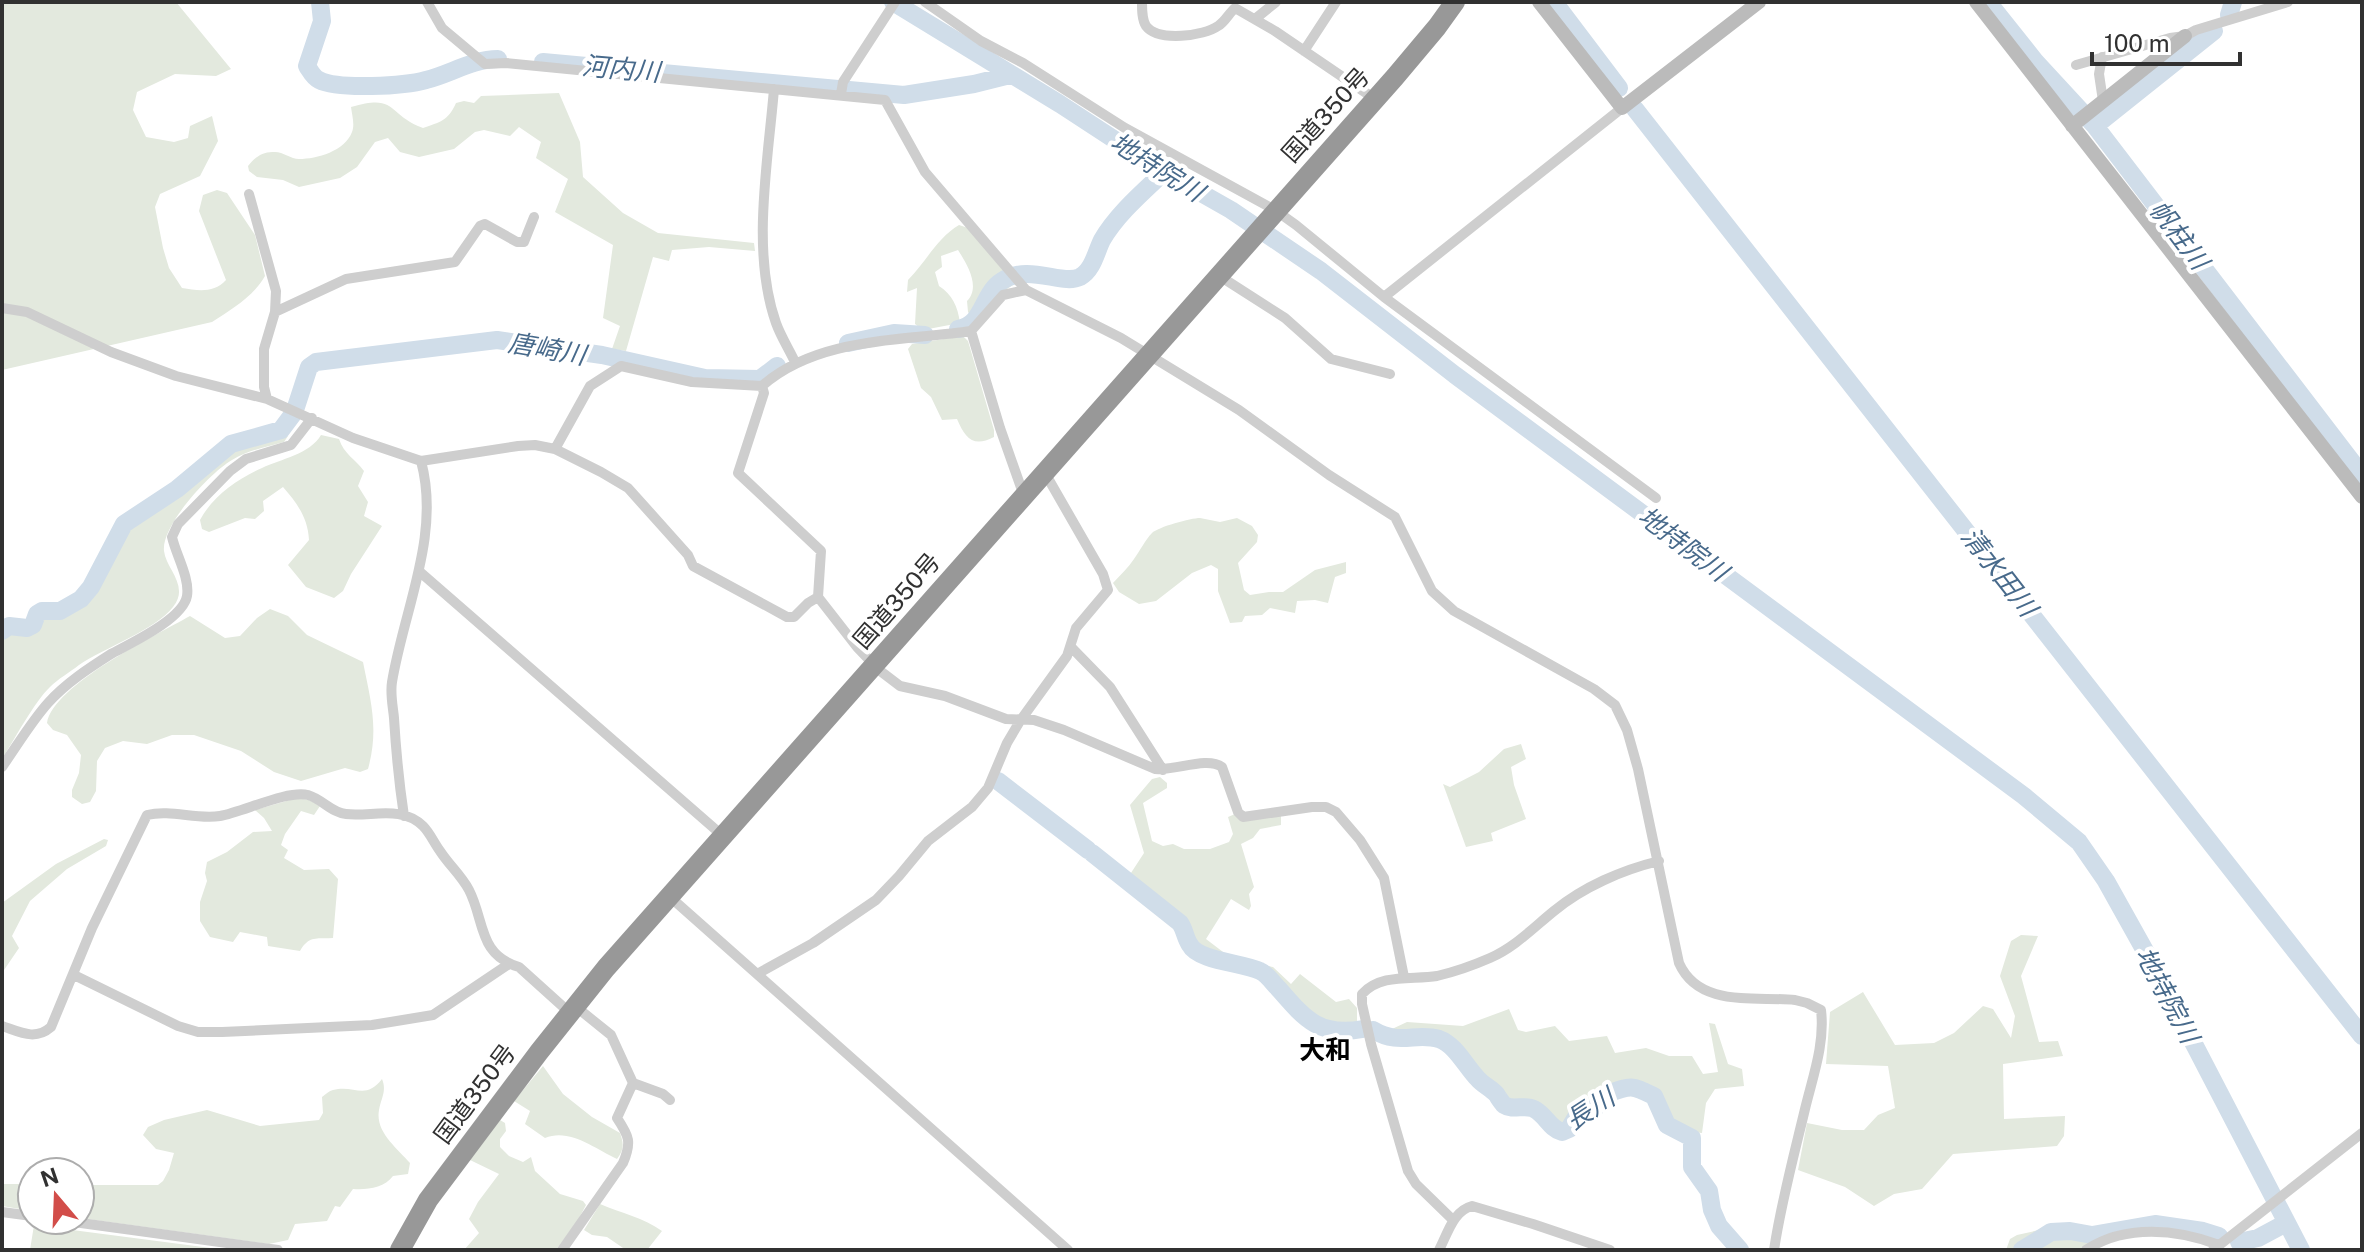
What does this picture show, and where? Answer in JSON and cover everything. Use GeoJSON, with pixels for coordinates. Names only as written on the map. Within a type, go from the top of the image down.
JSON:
{"type":"FeatureCollection","features":[{"type":"Feature","properties":{"kind":"highway","name":"国道350号"},"geometry":{"type":"LineString","coordinates":[[400,1250],[428,1200],[606,968],[1375,99],[1455,2]]}},
{"type":"Feature","properties":{"kind":"street"},"geometry":{"type":"LineString","coordinates":[[427,2],[442,28],[480,60],[885,100],[925,172],[1026,290],[1092,322],[1239,410],[1329,475],[1395,517],[1432,591],[1454,611],[1594,689],[1615,705],[1627,730],[1638,769],[1679,963],[1689,979],[1720,997],[1795,1000],[1821,1010],[1817,1064],[1774,1250]]}},
{"type":"Feature","properties":{"kind":"street"},"geometry":{"type":"LineString","coordinates":[[925,2],[981,41],[1023,63],[1125,128],[1296,225],[1384,297],[1656,498]]}},
{"type":"Feature","properties":{"kind":"street"},"geometry":{"type":"LineString","coordinates":[[1142,2],[1144,24],[1151,31],[1164,36],[1211,30],[1220,26],[1235,8],[1375,99]]}},
{"type":"Feature","properties":{"kind":"street"},"geometry":{"type":"LineString","coordinates":[[1255,19],[1276,2]]}},
{"type":"Feature","properties":{"kind":"street"},"geometry":{"type":"LineString","coordinates":[[1304,51],[1336,2]]}},
{"type":"Feature","properties":{"kind":"street"},"geometry":{"type":"LineString","coordinates":[[1539,2],[1622,108]]}},
{"type":"Feature","properties":{"kind":"street"},"geometry":{"type":"LineString","coordinates":[[1384,297],[1759,2]]}},
{"type":"Feature","properties":{"kind":"street"},"geometry":{"type":"LineString","coordinates":[[1976,2],[2362,497]]}},
{"type":"Feature","properties":{"kind":"street"},"geometry":{"type":"LineString","coordinates":[[2072,126],[2185,36],[2288,2]]}},
{"type":"Feature","properties":{"kind":"street"},"geometry":{"type":"LineString","coordinates":[[841,94],[843,82],[893,5]]}},
{"type":"Feature","properties":{"kind":"street"},"geometry":{"type":"LineString","coordinates":[[2076,65],[2185,36]]}},
{"type":"Feature","properties":{"kind":"street"},"geometry":{"type":"LineString","coordinates":[[2098,105],[2102,57]]}},
{"type":"Feature","properties":{"kind":"street"},"geometry":{"type":"LineString","coordinates":[[774,89],[763,238],[771,303],[777,325],[795,362]]}},
{"type":"Feature","properties":{"kind":"street"},"geometry":{"type":"LineString","coordinates":[[249,194],[276,291],[275,312],[264,349],[267,399]]}},
{"type":"Feature","properties":{"kind":"street"},"geometry":{"type":"LineString","coordinates":[[275,312],[346,279],[455,262],[480,226],[485,224],[517,242],[524,242],[534,217]]}},
{"type":"Feature","properties":{"kind":"street"},"geometry":{"type":"LineString","coordinates":[[1218,275],[1285,318],[1331,359],[1390,374]]}},
{"type":"Feature","properties":{"kind":"street"},"geometry":{"type":"LineString","coordinates":[[555,449],[590,386],[621,366],[692,382],[762,386],[795,362],[824,353],[863,344],[971,331],[1003,295],[1026,290]]}},
{"type":"Feature","properties":{"kind":"street"},"geometry":{"type":"LineString","coordinates":[[2,308],[27,312],[111,352],[176,376],[267,399],[353,438],[421,461],[518,446],[555,449],[628,488],[688,555],[693,566],[719,581],[787,617],[794,617],[818,597]]}},
{"type":"Feature","properties":{"kind":"street"},"geometry":{"type":"LineString","coordinates":[[971,331],[1024,496]]}},
{"type":"Feature","properties":{"kind":"street"},"geometry":{"type":"LineString","coordinates":[[762,386],[764,393],[738,473],[821,551],[818,597],[874,666],[900,686],[945,696],[994,715],[1020,721],[1034,720],[1155,769],[1217,763],[1222,767],[1238,812],[1243,817],[1312,807],[1326,807],[1336,812],[1360,840],[1384,878],[1404,977]]}},
{"type":"Feature","properties":{"kind":"street"},"geometry":{"type":"LineString","coordinates":[[2,767],[47,703],[94,665],[169,620],[181,608],[187,597],[186,583],[172,537],[178,524],[230,471],[246,459],[291,445],[312,418]]}},
{"type":"Feature","properties":{"kind":"street"},"geometry":{"type":"LineString","coordinates":[[404,816],[397,775],[391,686],[404,622],[420,572],[428,511],[421,461]]}},
{"type":"Feature","properties":{"kind":"street"},"geometry":{"type":"LineString","coordinates":[[757,974],[813,943],[876,900],[928,841],[972,807],[988,788],[1020,721],[1071,647],[1076,628],[1108,590],[1107,583],[1045,473]]}},
{"type":"Feature","properties":{"kind":"street"},"geometry":{"type":"LineString","coordinates":[[420,572],[723,836]]}},
{"type":"Feature","properties":{"kind":"street"},"geometry":{"type":"LineString","coordinates":[[1071,647],[1110,687],[1163,770]]}},
{"type":"Feature","properties":{"kind":"street"},"geometry":{"type":"LineString","coordinates":[[2,1026],[32,1036],[51,1027],[92,928],[147,815],[220,816],[293,795],[307,795],[345,814],[368,812],[404,816],[421,824],[460,875],[492,951],[509,964],[519,967],[611,1035],[633,1083],[663,1094],[670,1100]]}},
{"type":"Feature","properties":{"kind":"street"},"geometry":{"type":"LineString","coordinates":[[1453,1220],[1416,1184],[1408,1171],[1362,1004],[1362,994],[1366,989],[1393,978],[1439,975],[1488,959],[1506,950],[1583,891],[1659,861]]}},
{"type":"Feature","properties":{"kind":"street"},"geometry":{"type":"LineString","coordinates":[[669,896],[1068,1250]]}},
{"type":"Feature","properties":{"kind":"street"},"geometry":{"type":"LineString","coordinates":[[74,975],[178,1026],[198,1032],[222,1032],[372,1025],[433,1015],[509,964]]}},
{"type":"Feature","properties":{"kind":"street"},"geometry":{"type":"LineString","coordinates":[[562,1250],[623,1163],[630,1148],[627,1133],[617,1118],[633,1083]]}},
{"type":"Feature","properties":{"kind":"street"},"geometry":{"type":"LineString","coordinates":[[2086,1250],[2104,1240],[2148,1231],[2200,1238],[2216,1248],[2362,1133]]}},
{"type":"Feature","properties":{"kind":"street"},"geometry":{"type":"LineString","coordinates":[[1439,1250],[1453,1220],[1463,1208],[1472,1206],[1610,1250]]}},
{"type":"Feature","properties":{"kind":"street"},"geometry":{"type":"LineString","coordinates":[[96,1225],[278,1250]]}},
{"type":"Feature","properties":{"kind":"shaded area"},"geometry":{"type":"Polygon","coordinates":[[[2,2],[176,2],[231,69],[216,76],[175,74],[137,92],[133,110],[146,137],[174,142],[188,138],[190,126],[212,116],[218,141],[200,176],[160,194],[155,207],[169,268],[182,288],[211,289],[226,280],[199,211],[203,195],[217,190],[227,193],[255,235],[265,276],[242,302],[212,322],[2,370],[2,2]]]}},
{"type":"Feature","properties":{"kind":"shaded area"},"geometry":{"type":"Polygon","coordinates":[[[559,93],[580,142],[583,177],[623,213],[658,233],[754,243],[755,251],[709,247],[672,250],[669,261],[653,257],[626,351],[612,349],[620,326],[603,318],[613,245],[555,212],[568,179],[536,158],[541,142],[519,127],[510,136],[484,130],[475,132],[454,149],[419,157],[400,152],[388,138],[375,142],[357,167],[340,178],[299,187],[283,180],[257,177],[249,171],[248,166],[267,152],[299,159],[337,149],[352,132],[351,107],[366,103],[385,104],[423,128],[447,117],[456,103],[474,103],[481,96],[559,93]]]}},
{"type":"Feature","properties":{"kind":"shaded area"},"geometry":{"type":"Polygon","coordinates":[[[959,225],[968,228],[1016,283],[980,303],[972,317],[967,301],[973,282],[965,262],[958,250],[941,256],[942,267],[935,272],[939,286],[954,302],[960,323],[923,330],[915,324],[917,288],[907,292],[908,280],[938,243],[959,225]]]}},
{"type":"Feature","properties":{"kind":"shaded area"},"geometry":{"type":"Polygon","coordinates":[[[963,336],[968,341],[994,430],[994,437],[980,442],[967,436],[957,419],[942,420],[931,397],[921,388],[908,349],[912,344],[963,336]]]}},
{"type":"Feature","properties":{"kind":"shaded area"},"geometry":{"type":"Polygon","coordinates":[[[282,432],[288,436],[284,442],[244,454],[223,466],[200,487],[170,528],[164,551],[178,585],[178,599],[173,607],[154,623],[79,665],[53,684],[31,711],[2,759],[2,636],[11,630],[30,630],[43,614],[63,611],[77,604],[88,595],[116,540],[131,521],[177,492],[229,449],[282,432]]]}},
{"type":"Feature","properties":{"kind":"shaded area"},"geometry":{"type":"Polygon","coordinates":[[[321,435],[339,439],[364,471],[358,486],[368,502],[364,516],[382,526],[343,591],[334,598],[306,587],[288,565],[309,540],[301,511],[283,487],[263,501],[264,511],[255,519],[245,518],[209,532],[202,529],[200,520],[212,503],[235,483],[303,451],[321,435]]]}},
{"type":"Feature","properties":{"kind":"shaded area"},"geometry":{"type":"Polygon","coordinates":[[[1200,518],[1220,522],[1237,518],[1252,526],[1258,535],[1257,542],[1238,563],[1244,590],[1250,595],[1283,592],[1315,570],[1346,562],[1346,573],[1335,577],[1328,603],[1297,601],[1295,613],[1270,608],[1262,615],[1245,616],[1242,622],[1230,623],[1218,591],[1218,569],[1211,565],[1192,573],[1156,601],[1139,604],[1119,592],[1113,583],[1152,533],[1175,523],[1200,518]]]}},
{"type":"Feature","properties":{"kind":"shaded area"},"geometry":{"type":"Polygon","coordinates":[[[270,609],[288,616],[307,635],[363,662],[373,728],[368,769],[360,772],[345,768],[301,781],[274,772],[241,751],[194,735],[172,735],[147,744],[123,741],[105,748],[97,761],[96,791],[90,802],[82,804],[72,797],[81,755],[67,735],[53,730],[47,723],[53,708],[67,693],[108,662],[190,616],[225,638],[240,636],[270,609]]]}},
{"type":"Feature","properties":{"kind":"shaded area"},"geometry":{"type":"Polygon","coordinates":[[[1521,744],[1526,759],[1511,767],[1526,819],[1491,833],[1493,841],[1466,847],[1443,784],[1450,787],[1479,772],[1504,749],[1521,744]]]}},
{"type":"Feature","properties":{"kind":"shaded area"},"geometry":{"type":"Polygon","coordinates":[[[1160,777],[1167,783],[1167,788],[1143,803],[1152,841],[1163,846],[1173,844],[1184,849],[1210,849],[1229,842],[1233,834],[1228,817],[1235,814],[1281,815],[1281,825],[1260,829],[1253,838],[1241,844],[1254,887],[1249,894],[1249,910],[1231,899],[1206,939],[1227,955],[1273,967],[1291,984],[1300,974],[1336,1002],[1349,999],[1357,1008],[1357,1022],[1353,1028],[1341,1029],[1311,1017],[1264,970],[1198,950],[1180,917],[1129,876],[1144,853],[1130,805],[1152,779],[1160,777]]]}},
{"type":"Feature","properties":{"kind":"shaded area"},"geometry":{"type":"Polygon","coordinates":[[[297,798],[320,806],[314,815],[301,811],[285,834],[281,845],[288,850],[284,858],[304,870],[329,869],[338,879],[333,938],[310,940],[300,951],[268,946],[267,937],[240,932],[233,942],[210,937],[200,921],[207,862],[227,852],[253,832],[272,831],[255,810],[297,798]]]}},
{"type":"Feature","properties":{"kind":"shaded area"},"geometry":{"type":"Polygon","coordinates":[[[104,839],[108,840],[106,846],[67,869],[30,901],[12,936],[19,948],[2,973],[2,903],[56,864],[104,839]]]}},
{"type":"Feature","properties":{"kind":"shaded area"},"geometry":{"type":"Polygon","coordinates":[[[2021,935],[2038,936],[2021,976],[2039,1042],[2058,1041],[2063,1056],[2003,1064],[2004,1119],[2065,1116],[2064,1136],[2057,1146],[1953,1154],[1922,1189],[1894,1194],[1874,1206],[1845,1187],[1798,1170],[1807,1123],[1842,1130],[1864,1130],[1878,1115],[1895,1108],[1888,1066],[1826,1064],[1830,1012],[1863,992],[1895,1045],[1934,1043],[1954,1033],[1983,1006],[1993,1009],[2011,1038],[2015,1016],[2000,976],[2011,941],[2021,935]]]}},
{"type":"Feature","properties":{"kind":"shaded area"},"geometry":{"type":"Polygon","coordinates":[[[1509,1009],[1518,1030],[1526,1032],[1555,1026],[1569,1041],[1607,1036],[1615,1053],[1646,1048],[1669,1056],[1692,1056],[1703,1074],[1718,1072],[1709,1023],[1715,1024],[1728,1064],[1742,1069],[1744,1086],[1715,1089],[1706,1103],[1702,1133],[1690,1132],[1670,1122],[1656,1093],[1635,1082],[1621,1083],[1604,1092],[1600,1100],[1574,1112],[1569,1123],[1557,1126],[1533,1104],[1510,1103],[1478,1075],[1448,1038],[1436,1033],[1395,1036],[1392,1029],[1407,1022],[1463,1026],[1509,1009]]]}},
{"type":"Feature","properties":{"kind":"shaded area"},"geometry":{"type":"Polygon","coordinates":[[[543,1066],[563,1094],[592,1117],[620,1133],[623,1147],[617,1159],[573,1138],[545,1138],[525,1124],[530,1111],[514,1101],[543,1066]]]}},
{"type":"Feature","properties":{"kind":"shaded area"},"geometry":{"type":"Polygon","coordinates":[[[382,1079],[380,1125],[410,1163],[408,1174],[393,1176],[375,1187],[353,1189],[340,1207],[335,1206],[327,1221],[295,1224],[288,1240],[269,1244],[96,1220],[96,1185],[158,1185],[163,1181],[174,1153],[156,1149],[143,1135],[148,1127],[207,1110],[260,1126],[319,1120],[323,1113],[322,1097],[329,1092],[340,1089],[365,1091],[382,1079]]]}},
{"type":"Feature","properties":{"kind":"shaded area"},"geometry":{"type":"Polygon","coordinates":[[[500,1120],[505,1123],[506,1131],[500,1139],[500,1147],[509,1156],[523,1162],[531,1157],[535,1171],[560,1194],[583,1201],[586,1205],[556,1250],[464,1250],[479,1233],[469,1219],[499,1174],[470,1160],[500,1120]]]}},
{"type":"Feature","properties":{"kind":"shaded area"},"geometry":{"type":"Polygon","coordinates":[[[2,1184],[16,1184],[16,1208],[2,1206],[2,1184]]]}},
{"type":"Feature","properties":{"kind":"shaded area"},"geometry":{"type":"Polygon","coordinates":[[[600,1204],[662,1231],[647,1250],[626,1250],[607,1237],[592,1235],[584,1230],[600,1204]]]}},
{"type":"Feature","properties":{"kind":"shaded area"},"geometry":{"type":"Polygon","coordinates":[[[2061,1225],[2099,1230],[2100,1238],[2077,1250],[2006,1250],[2010,1239],[2017,1235],[2061,1225]]]}},
{"type":"Feature","properties":{"kind":"shaded area"},"geometry":{"type":"Polygon","coordinates":[[[96,1233],[226,1250],[30,1250],[32,1236],[96,1236],[96,1233]]]}},
{"type":"Feature","properties":{"kind":"waterway","name":"河内川"},"geometry":{"type":"LineString","coordinates":[[320,2],[322,21],[307,66],[315,77],[328,83],[372,86],[416,82],[480,61],[498,59]]}},
{"type":"Feature","properties":{"kind":"waterway","name":"地持院川"},"geometry":{"type":"LineString","coordinates":[[893,2],[1164,172],[1231,210],[1321,271],[1455,375],[2024,796],[2079,842],[2106,881],[2154,967],[2301,1250]]}},
{"type":"Feature","properties":{"kind":"waterway","name":"清水田川"},"geometry":{"type":"LineString","coordinates":[[1554,2],[1619,88]]}},
{"type":"Feature","properties":{"kind":"waterway","name":"帆柱川"},"geometry":{"type":"LineString","coordinates":[[1988,2],[2035,61],[2095,126],[2362,475]]}},
{"type":"Feature","properties":{"kind":"waterway"},"geometry":{"type":"LineString","coordinates":[[2229,15],[2233,2]]}},
{"type":"Feature","properties":{"kind":"waterway"},"geometry":{"type":"LineString","coordinates":[[2095,126],[2214,31]]}},
{"type":"Feature","properties":{"kind":"waterway","name":"河内川"},"geometry":{"type":"LineString","coordinates":[[543,62],[904,95],[1010,75]]}},
{"type":"Feature","properties":{"kind":"waterway","name":"清水田川"},"geometry":{"type":"LineString","coordinates":[[1635,109],[2362,1036]]}},
{"type":"Feature","properties":{"kind":"waterway","name":"唐崎川"},"geometry":{"type":"LineString","coordinates":[[958,329],[973,322],[995,286],[1012,276],[1034,274],[1073,279],[1084,274],[1115,221],[1164,172]]}},
{"type":"Feature","properties":{"kind":"waterway","name":"唐崎川"},"geometry":{"type":"LineString","coordinates":[[848,343],[894,333],[925,335]]}},
{"type":"Feature","properties":{"kind":"waterway","name":"唐崎川"},"geometry":{"type":"LineString","coordinates":[[296,407],[309,367],[316,362],[497,340],[602,355],[705,378],[760,379],[777,366]]}},
{"type":"Feature","properties":{"kind":"waterway","name":"唐崎川"},"geometry":{"type":"LineString","coordinates":[[2,631],[9,626],[27,628],[33,625],[37,614],[42,611],[60,611],[81,599],[91,587],[124,524],[177,489],[231,444],[281,430],[293,414]]}},
{"type":"Feature","properties":{"kind":"waterway","name":"長川"},"geometry":{"type":"LineString","coordinates":[[998,781],[1088,850]]}},
{"type":"Feature","properties":{"kind":"waterway","name":"長川"},"geometry":{"type":"LineString","coordinates":[[1092,853],[1180,923],[1188,942],[1202,955],[1263,972],[1296,1009],[1324,1028],[1363,1029]]}},
{"type":"Feature","properties":{"kind":"waterway","name":"長川"},"geometry":{"type":"LineString","coordinates":[[1373,1030],[1391,1037],[1430,1037],[1445,1042],[1504,1105],[1534,1109],[1562,1132],[1569,1129],[1578,1114],[1599,1105],[1607,1094],[1631,1088],[1654,1096],[1667,1125],[1692,1138],[1692,1167],[1709,1191],[1719,1226],[1740,1250]]}},
{"type":"Feature","properties":{"kind":"waterway","name":"長川"},"geometry":{"type":"LineString","coordinates":[[2239,1242],[2258,1238],[2286,1223]]}},
{"type":"Feature","properties":{"kind":"waterway","name":"長川"},"geometry":{"type":"LineString","coordinates":[[2022,1250],[2051,1232],[2092,1235],[2155,1224],[2219,1236]]}},
{"type":"Feature","properties":{"kind":"district","name":"大和"},"geometry":{"type":"Point","coordinates":[1325,1050]}}]}
